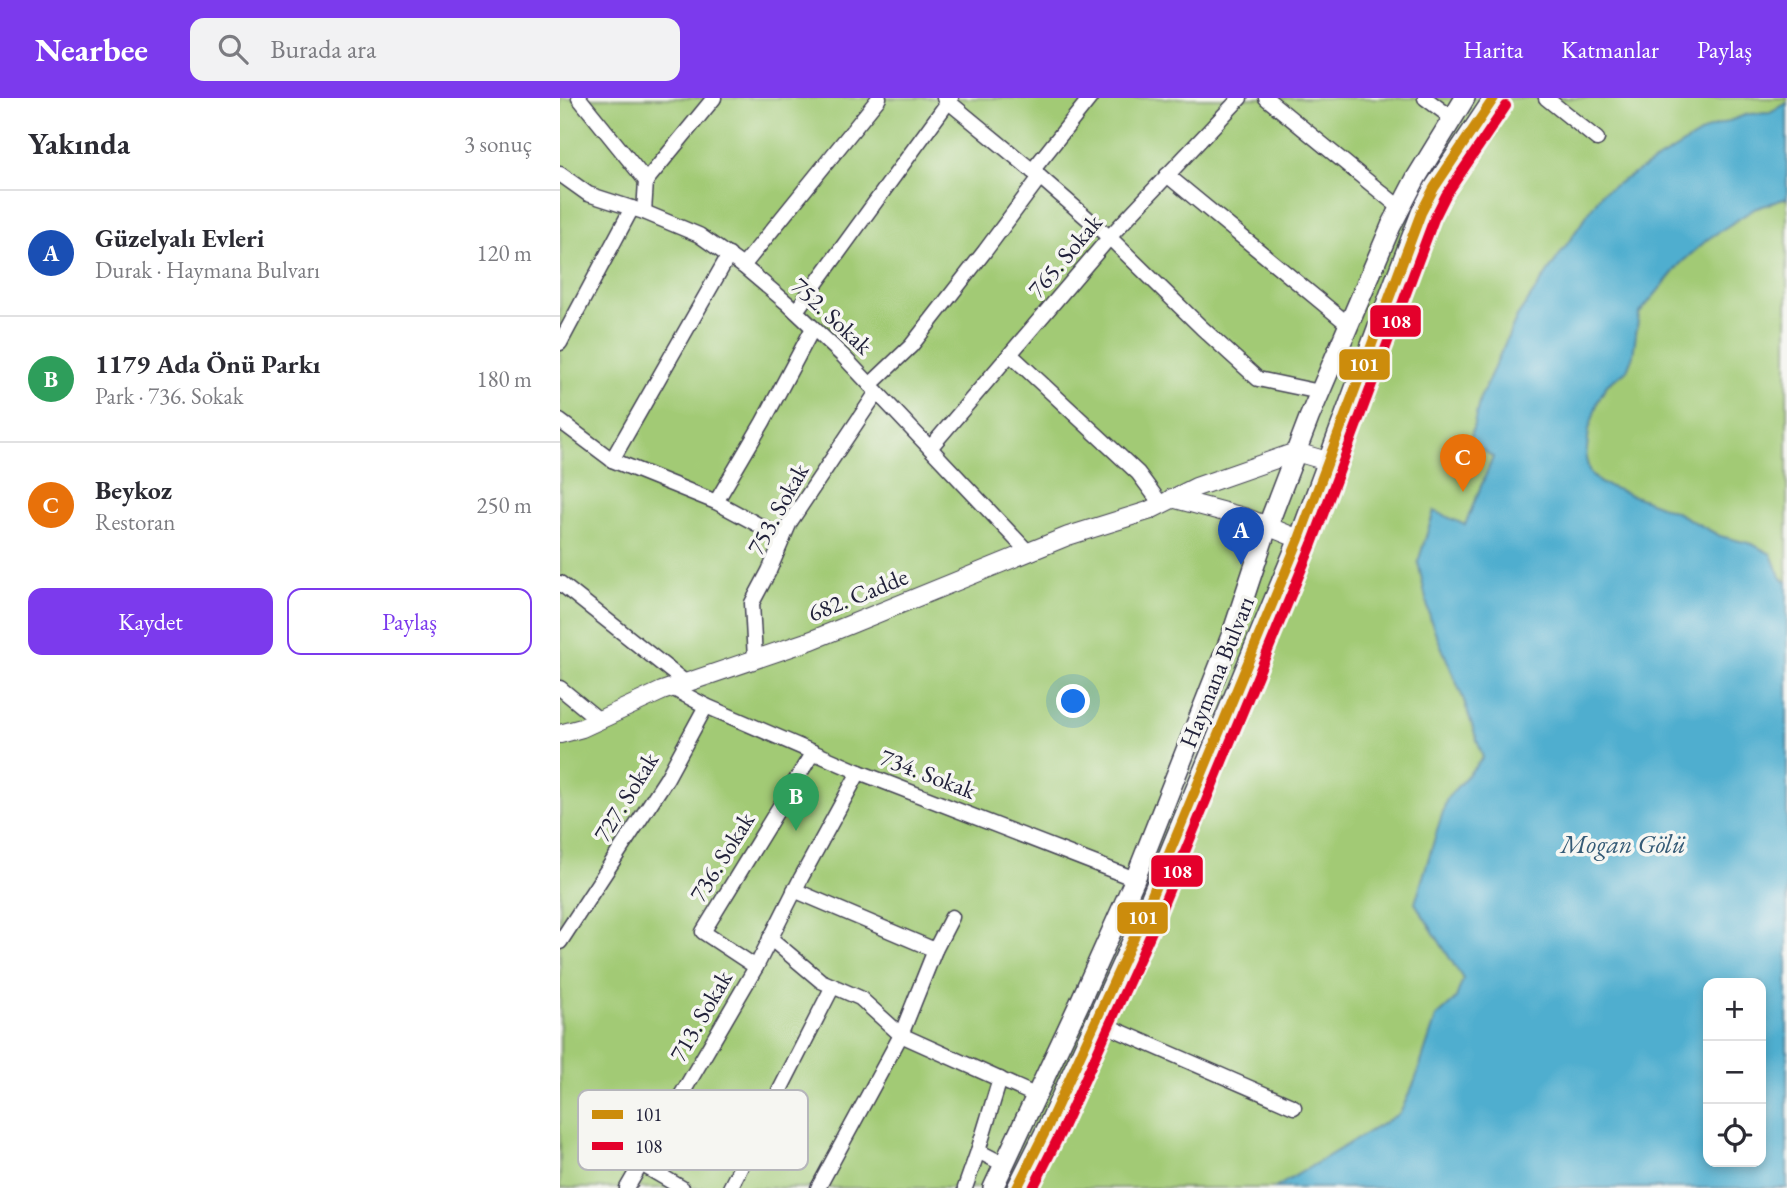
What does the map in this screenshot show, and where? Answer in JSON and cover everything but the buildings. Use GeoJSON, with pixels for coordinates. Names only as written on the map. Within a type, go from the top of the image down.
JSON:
{"type":"FeatureCollection","features":[{"type":"Feature","properties":{"kind":"highway","name":"Haymana Bulvarı"},"geometry":{"type":"LineString","coordinates":[[993,1188],[1135,879],[1233,631],[1296,452],[1399,207],[1465,98]]}},
{"type":"Feature","properties":{"kind":"highway","name":"Haymana Bulvarı"},"geometry":{"type":"LineString","coordinates":[[1017,1188],[1140,924],[1299,539],[1421,213],[1434,188],[1494,98]]}},
{"type":"Feature","properties":{"kind":"main road"},"geometry":{"type":"LineString","coordinates":[[1296,452],[1327,461]]}},
{"type":"Feature","properties":{"kind":"main road","name":"682. Cadde"},"geometry":{"type":"LineString","coordinates":[[560,733],[582,727],[679,685],[812,640],[1068,536],[1148,511],[1196,487],[1296,452]]}},
{"type":"Feature","properties":{"kind":"main road"},"geometry":{"type":"LineString","coordinates":[[1167,501],[1221,510],[1299,539]]}},
{"type":"Feature","properties":{"kind":"street"},"geometry":{"type":"LineString","coordinates":[[579,98],[646,181]]}},
{"type":"Feature","properties":{"kind":"street"},"geometry":{"type":"LineString","coordinates":[[560,343],[638,210],[646,181],[714,98]]}},
{"type":"Feature","properties":{"kind":"street"},"geometry":{"type":"LineString","coordinates":[[743,267],[879,98]]}},
{"type":"Feature","properties":{"kind":"street","name":"753. Sokak"},"geometry":{"type":"LineString","coordinates":[[755,659],[752,603],[790,522],[874,388],[911,346],[985,251],[1090,98]]}},
{"type":"Feature","properties":{"kind":"street","name":"765. Sokak"},"geometry":{"type":"LineString","coordinates":[[930,449],[1110,238],[1240,98]]}},
{"type":"Feature","properties":{"kind":"street"},"geometry":{"type":"LineString","coordinates":[[1266,98],[1399,207]]}},
{"type":"Feature","properties":{"kind":"street"},"geometry":{"type":"LineString","coordinates":[[1425,98],[1452,118]]}},
{"type":"Feature","properties":{"kind":"street"},"geometry":{"type":"LineString","coordinates":[[1546,98],[1597,139]]}},
{"type":"Feature","properties":{"kind":"street"},"geometry":{"type":"LineString","coordinates":[[796,311],[948,99],[1110,238],[1258,379],[1320,392]]}},
{"type":"Feature","properties":{"kind":"street","name":"752. Sokak"},"geometry":{"type":"LineString","coordinates":[[560,174],[588,194],[638,210],[699,235],[743,267],[814,328],[1028,552]]}},
{"type":"Feature","properties":{"kind":"street"},"geometry":{"type":"LineString","coordinates":[[1167,175],[1349,325]]}},
{"type":"Feature","properties":{"kind":"street"},"geometry":{"type":"LineString","coordinates":[[612,460],[729,256]]}},
{"type":"Feature","properties":{"kind":"street"},"geometry":{"type":"LineString","coordinates":[[716,502],[814,328]]}},
{"type":"Feature","properties":{"kind":"street"},"geometry":{"type":"LineString","coordinates":[[1011,355],[1167,501]]}},
{"type":"Feature","properties":{"kind":"street"},"geometry":{"type":"LineString","coordinates":[[560,421],[612,460],[716,502],[783,538]]}},
{"type":"Feature","properties":{"kind":"street"},"geometry":{"type":"LineString","coordinates":[[560,583],[706,706]]}},
{"type":"Feature","properties":{"kind":"street"},"geometry":{"type":"LineString","coordinates":[[560,688],[599,720]]}},
{"type":"Feature","properties":{"kind":"street","name":"734. Sokak"},"geometry":{"type":"LineString","coordinates":[[706,706],[859,772],[1135,879]]}},
{"type":"Feature","properties":{"kind":"street","name":"727. Sokak"},"geometry":{"type":"LineString","coordinates":[[560,942],[667,778],[706,706]]}},
{"type":"Feature","properties":{"kind":"street","name":"736. Sokak"},"geometry":{"type":"LineString","coordinates":[[756,967],[703,932],[813,752]]}},
{"type":"Feature","properties":{"kind":"street","name":"713. Sokak"},"geometry":{"type":"LineString","coordinates":[[684,1090],[756,967],[794,890],[859,772]]}},
{"type":"Feature","properties":{"kind":"street"},"geometry":{"type":"LineString","coordinates":[[794,890],[935,950]]}},
{"type":"Feature","properties":{"kind":"street"},"geometry":{"type":"LineString","coordinates":[[818,1188],[901,1035],[935,950],[952,917]]}},
{"type":"Feature","properties":{"kind":"street"},"geometry":{"type":"LineString","coordinates":[[770,938],[821,981],[859,998],[901,1035],[1037,1096]]}},
{"type":"Feature","properties":{"kind":"street"},"geometry":{"type":"LineString","coordinates":[[780,1090],[833,986]]}},
{"type":"Feature","properties":{"kind":"street"},"geometry":{"type":"LineString","coordinates":[[1096,1021],[1294,1107]]}},
{"type":"Feature","properties":{"kind":"street"},"geometry":{"type":"LineString","coordinates":[[965,1188],[1000,1079]]}},
{"type":"Feature","properties":{"kind":"street"},"geometry":{"type":"LineString","coordinates":[[978,1151],[1005,1165]]}},
{"type":"Feature","properties":{"kind":"street","name":"713. Sokak"},"geometry":{"type":"LineString","coordinates":[[627,1188],[638,1170]]}},
{"type":"Feature","properties":{"kind":"street"},"geometry":{"type":"LineString","coordinates":[[651,1170],[682,1188]]}},
{"type":"Feature","properties":{"kind":"street"},"geometry":{"type":"LineString","coordinates":[[730,1188],[739,1170]]}},
{"type":"Feature","properties":{"kind":"green space"},"geometry":{"type":"Polygon","coordinates":[[[560,98],[1787,98],[1787,1188],[560,1188],[560,98]]]}},
{"type":"Feature","properties":{"kind":"water","name":"Mogan Gölü"},"geometry":{"type":"Polygon","coordinates":[[[1787,103],[1787,198],[1754,209],[1708,239],[1681,263],[1639,314],[1633,355],[1627,370],[1607,385],[1598,401],[1589,430],[1586,459],[1590,473],[1600,483],[1676,512],[1720,536],[1752,544],[1771,554],[1779,574],[1787,582],[1787,1188],[1275,1188],[1400,1113],[1415,1081],[1436,1017],[1455,1000],[1463,979],[1415,903],[1447,798],[1483,758],[1463,698],[1431,622],[1418,562],[1434,511],[1465,525],[1493,457],[1470,441],[1480,398],[1517,317],[1602,193],[1710,128],[1748,114],[1770,113],[1787,103]]]}},
{"type":"Feature","properties":{"kind":"transit line","name":"101"},"geometry":{"type":"LineString","coordinates":[[1017,1188],[1140,924],[1299,539],[1421,213],[1434,188],[1494,98]]}},
{"type":"Feature","properties":{"kind":"transit line","name":"108"},"geometry":{"type":"LineString","coordinates":[[1033,1188],[1153,929],[1312,544],[1434,219],[1446,195],[1506,106]]}},
{"type":"Feature","properties":{"kind":"place","name":"Beykoz"},"geometry":{"type":"Point","coordinates":[1463,492]}},
{"type":"Feature","properties":{"kind":"place","name":"Güzelyalı Evleri"},"geometry":{"type":"Point","coordinates":[1241,565]}},
{"type":"Feature","properties":{"kind":"place","name":"1179 Ada Önü Parkı"},"geometry":{"type":"Point","coordinates":[796,831]}}]}
